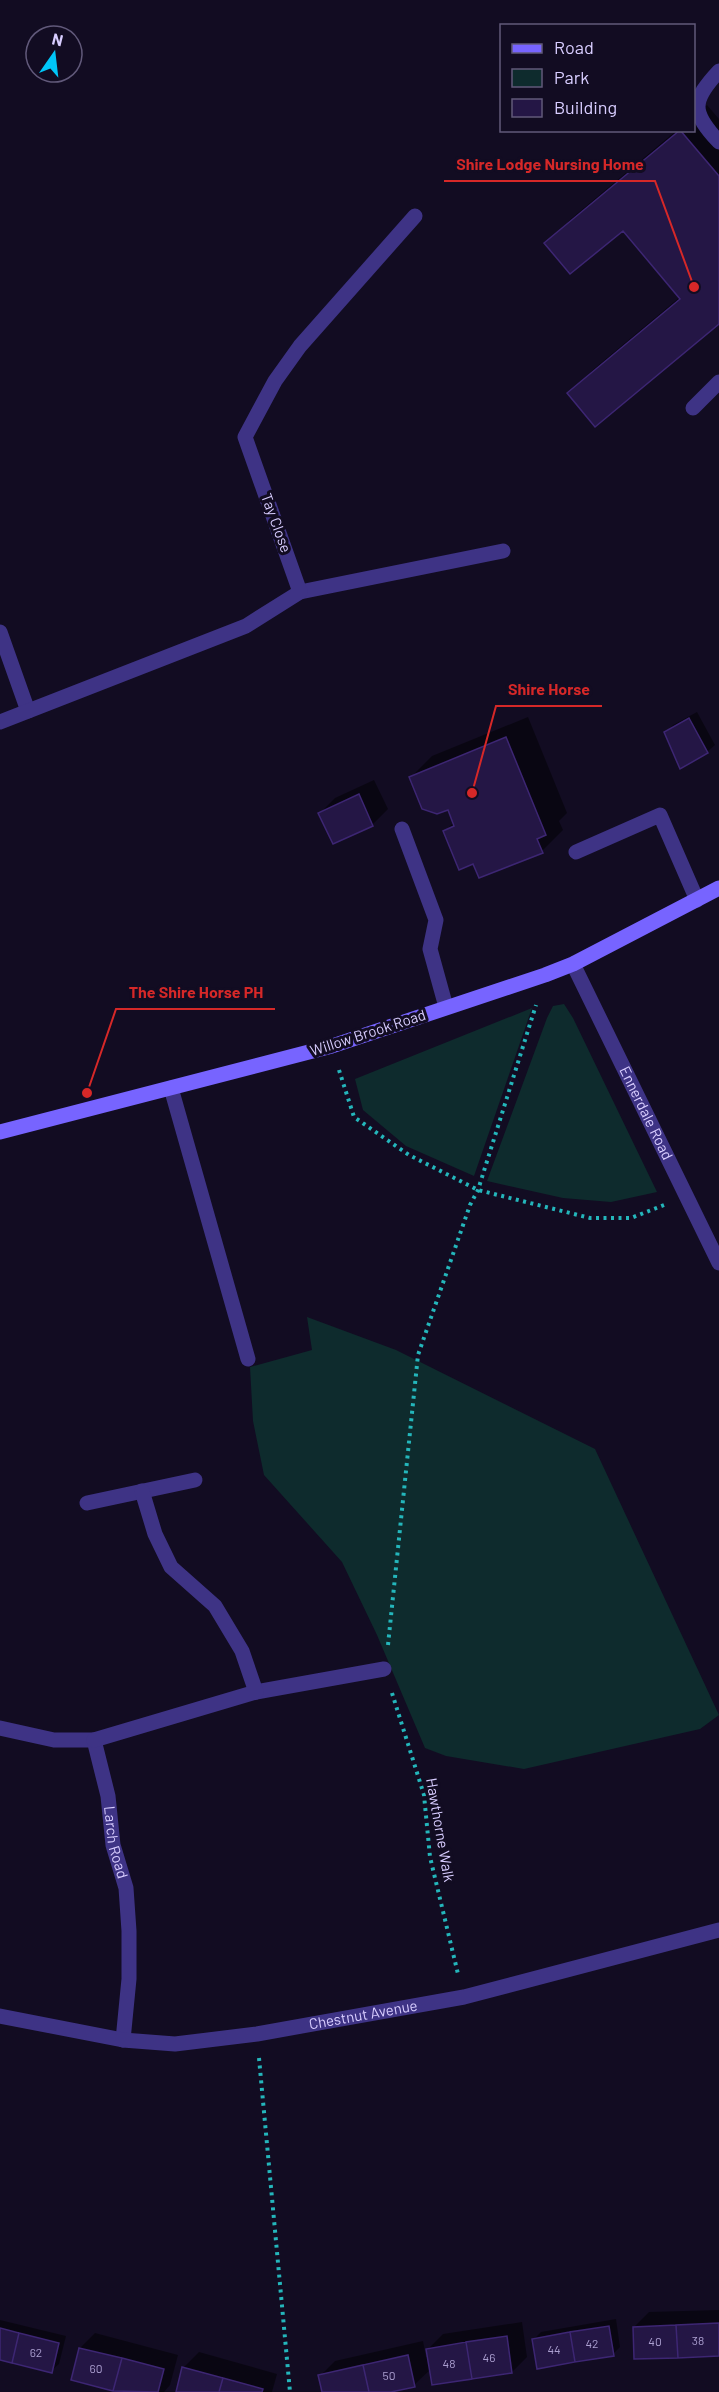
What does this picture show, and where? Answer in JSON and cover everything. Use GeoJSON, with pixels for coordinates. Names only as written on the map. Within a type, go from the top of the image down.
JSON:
{"type":"FeatureCollection","features":[{"type":"Feature","properties":{"kind":"street"},"geometry":{"type":"LineString","coordinates":[[719,70],[696,103],[704,126],[719,142]]}},
{"type":"Feature","properties":{"kind":"street","name":"Tay Close"},"geometry":{"type":"LineString","coordinates":[[300,592],[245,437],[275,381],[300,346],[415,216]]}},
{"type":"Feature","properties":{"kind":"street"},"geometry":{"type":"LineString","coordinates":[[693,408],[719,382]]}},
{"type":"Feature","properties":{"kind":"street"},"geometry":{"type":"LineString","coordinates":[[0,722],[246,626],[300,592],[503,550]]}},
{"type":"Feature","properties":{"kind":"street"},"geometry":{"type":"LineString","coordinates":[[0,632],[28,711]]}},
{"type":"Feature","properties":{"kind":"street"},"geometry":{"type":"LineString","coordinates":[[576,852],[660,816],[697,900]]}},
{"type":"Feature","properties":{"kind":"street"},"geometry":{"type":"LineString","coordinates":[[402,829],[436,920],[430,949],[446,1007]]}},
{"type":"Feature","properties":{"kind":"street","name":"Willow Brook Road"},"geometry":{"type":"LineString","coordinates":[[0,1132],[332,1046],[545,975],[573,964],[719,888]]}},
{"type":"Feature","properties":{"kind":"street","name":"Ennerdale Road"},"geometry":{"type":"LineString","coordinates":[[573,964],[719,1263]]}},
{"type":"Feature","properties":{"kind":"street"},"geometry":{"type":"LineString","coordinates":[[171,1088],[248,1359]]}},
{"type":"Feature","properties":{"kind":"street"},"geometry":{"type":"LineString","coordinates":[[87,1503],[195,1480]]}},
{"type":"Feature","properties":{"kind":"street"},"geometry":{"type":"LineString","coordinates":[[142,1491],[155,1534],[171,1567],[215,1606],[242,1651],[256,1692]]}},
{"type":"Feature","properties":{"kind":"street"},"geometry":{"type":"LineString","coordinates":[[0,1728],[54,1740],[94,1740],[256,1692],[384,1669]]}},
{"type":"Feature","properties":{"kind":"street","name":"Larch Road"},"geometry":{"type":"LineString","coordinates":[[94,1740],[108,1796],[114,1845],[126,1888],[129,1979],[123,2040]]}},
{"type":"Feature","properties":{"kind":"street","name":"Chestnut Avenue"},"geometry":{"type":"LineString","coordinates":[[0,2016],[123,2040],[175,2044],[257,2034],[464,1997],[719,1930]]}},
{"type":"Feature","properties":{"kind":"path"},"geometry":{"type":"LineString","coordinates":[[384,1669],[389,1641],[418,1355],[470,1205],[478,1190],[545,975]]}},
{"type":"Feature","properties":{"kind":"path"},"geometry":{"type":"LineString","coordinates":[[332,1046],[354,1117],[409,1155],[478,1190],[590,1218],[631,1218],[662,1205],[683,1192]]}},
{"type":"Feature","properties":{"kind":"path","name":"Hawthorne Walk"},"geometry":{"type":"LineString","coordinates":[[384,1669],[424,1795],[430,1857],[464,1997]]}},
{"type":"Feature","properties":{"kind":"path"},"geometry":{"type":"LineString","coordinates":[[257,2034],[290,2392]]}},
{"type":"Feature","properties":{"kind":"green space"},"geometry":{"type":"Polygon","coordinates":[[[564,1004],[573,1018],[657,1192],[611,1202],[563,1198],[487,1181],[547,1018],[553,1006],[564,1004]]]}},
{"type":"Feature","properties":{"kind":"green space"},"geometry":{"type":"Polygon","coordinates":[[[532,1008],[474,1176],[406,1146],[363,1110],[355,1079],[532,1008]]]}},
{"type":"Feature","properties":{"kind":"green space"},"geometry":{"type":"Polygon","coordinates":[[[307,1317],[396,1350],[595,1449],[719,1715],[700,1729],[524,1769],[446,1756],[425,1748],[377,1635],[342,1562],[264,1475],[253,1421],[250,1367],[312,1350],[307,1317]]]}},
{"type":"Feature","properties":{"kind":"building"},"geometry":{"type":"Polygon","coordinates":[[[678,132],[682,132],[719,176],[719,324],[595,427],[567,393],[680,299],[623,231],[570,274],[544,243],[678,132]]]}},
{"type":"Feature","properties":{"kind":"building"},"geometry":{"type":"Polygon","coordinates":[[[689,718],[708,753],[680,769],[664,732],[689,718]]]}},
{"type":"Feature","properties":{"kind":"building"},"geometry":{"type":"Polygon","coordinates":[[[506,737],[546,835],[537,839],[543,853],[479,878],[473,864],[459,870],[443,831],[454,826],[448,810],[437,814],[422,809],[409,777],[506,737]]]}},
{"type":"Feature","properties":{"kind":"building"},"geometry":{"type":"Polygon","coordinates":[[[359,794],[373,826],[333,844],[318,813],[359,794]]]}},
{"type":"Feature","properties":{"kind":"building"},"geometry":{"type":"Polygon","coordinates":[[[719,2323],[719,2356],[678,2358],[676,2325],[719,2323]]]}},
{"type":"Feature","properties":{"kind":"building"},"geometry":{"type":"Polygon","coordinates":[[[676,2325],[678,2358],[634,2359],[633,2327],[676,2325]]]}},
{"type":"Feature","properties":{"kind":"building"},"geometry":{"type":"Polygon","coordinates":[[[609,2326],[614,2356],[575,2362],[570,2332],[609,2326]]]}},
{"type":"Feature","properties":{"kind":"building"},"geometry":{"type":"Polygon","coordinates":[[[0,2328],[19,2333],[12,2363],[0,2360],[0,2328]]]}},
{"type":"Feature","properties":{"kind":"building"},"geometry":{"type":"Polygon","coordinates":[[[570,2332],[575,2362],[537,2369],[532,2339],[570,2332]]]}},
{"type":"Feature","properties":{"kind":"building"},"geometry":{"type":"Polygon","coordinates":[[[19,2333],[59,2343],[52,2373],[12,2363],[19,2333]]]}},
{"type":"Feature","properties":{"kind":"building"},"geometry":{"type":"Polygon","coordinates":[[[507,2336],[512,2373],[472,2379],[466,2342],[507,2336]]]}},
{"type":"Feature","properties":{"kind":"building"},"geometry":{"type":"Polygon","coordinates":[[[466,2342],[472,2379],[432,2385],[426,2349],[466,2342]]]}},
{"type":"Feature","properties":{"kind":"building"},"geometry":{"type":"Polygon","coordinates":[[[79,2348],[122,2358],[113,2391],[71,2380],[79,2348]]]}},
{"type":"Feature","properties":{"kind":"building"},"geometry":{"type":"Polygon","coordinates":[[[408,2355],[415,2387],[391,2392],[369,2392],[363,2365],[408,2355]]]}},
{"type":"Feature","properties":{"kind":"building"},"geometry":{"type":"Polygon","coordinates":[[[122,2358],[164,2369],[158,2392],[113,2391],[122,2358]]]}},
{"type":"Feature","properties":{"kind":"building"},"geometry":{"type":"Polygon","coordinates":[[[363,2365],[369,2392],[322,2392],[318,2375],[363,2365]]]}},
{"type":"Feature","properties":{"kind":"building"},"geometry":{"type":"Polygon","coordinates":[[[182,2367],[223,2378],[219,2392],[176,2392],[182,2367]]]}},
{"type":"Feature","properties":{"kind":"building"},"geometry":{"type":"Polygon","coordinates":[[[223,2378],[263,2389],[262,2392],[219,2392],[223,2378]]]}},
{"type":"Feature","properties":{"kind":"place","name":"Shire Lodge Nursing Home"},"geometry":{"type":"Point","coordinates":[694,287]}},
{"type":"Feature","properties":{"kind":"place","name":"Shire Horse"},"geometry":{"type":"Point","coordinates":[472,793]}},
{"type":"Feature","properties":{"kind":"place","name":"The Shire Horse PH"},"geometry":{"type":"Point","coordinates":[87,1093]}}]}
